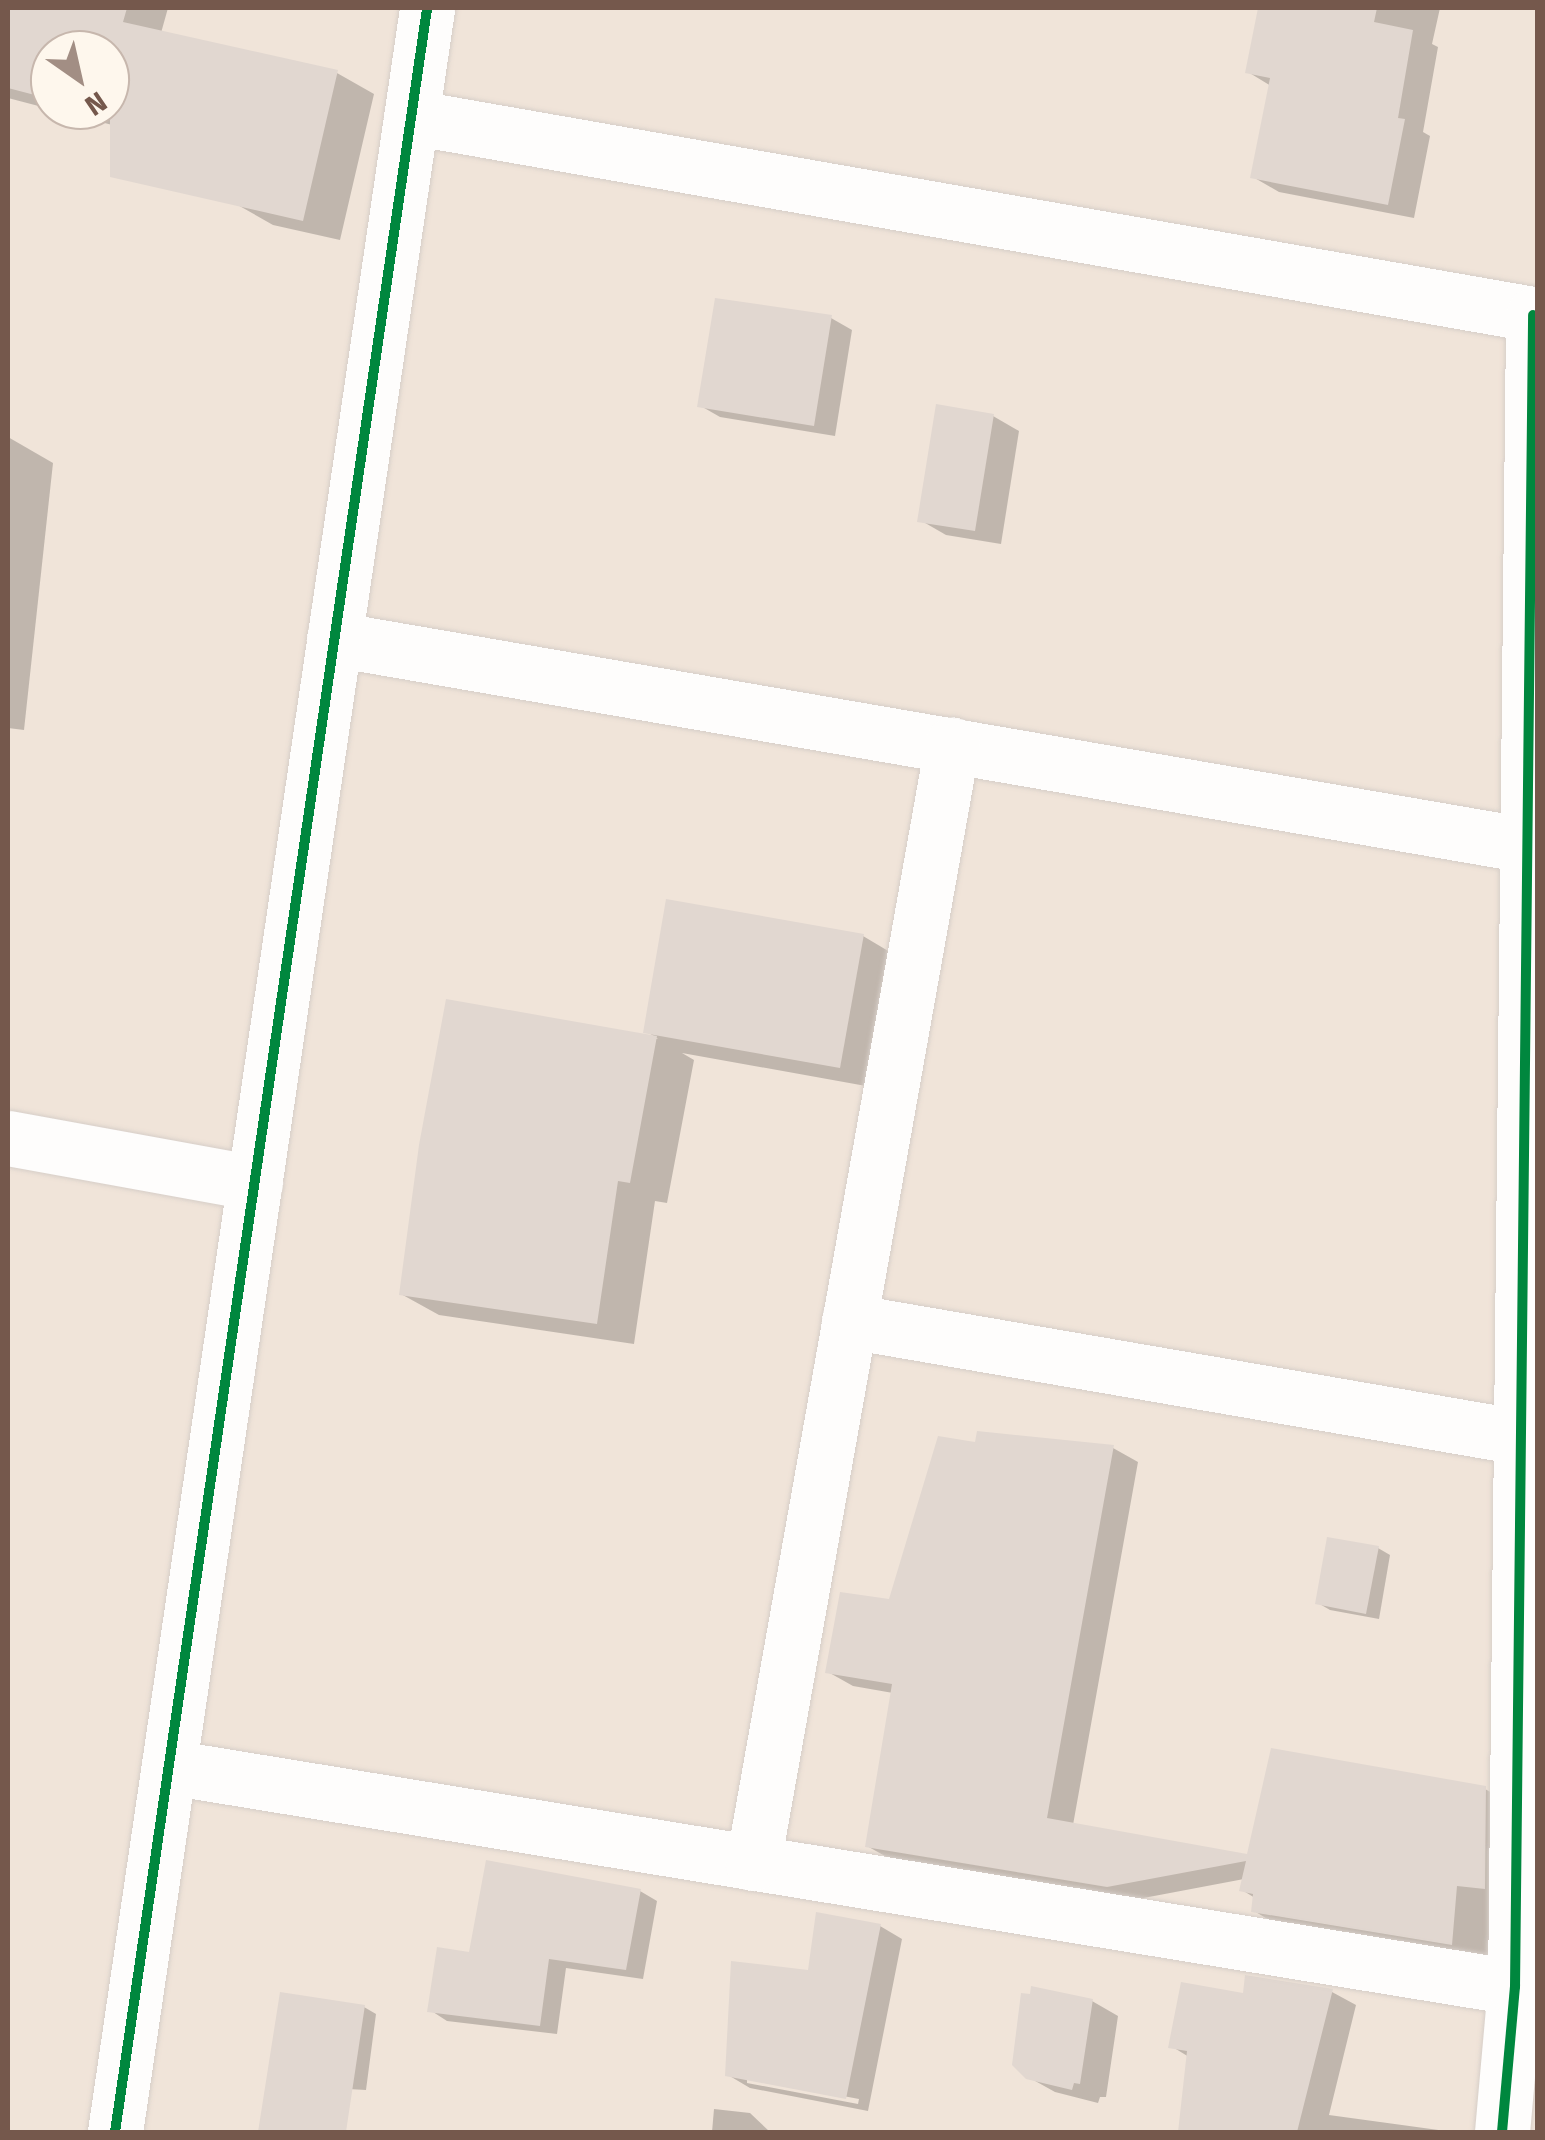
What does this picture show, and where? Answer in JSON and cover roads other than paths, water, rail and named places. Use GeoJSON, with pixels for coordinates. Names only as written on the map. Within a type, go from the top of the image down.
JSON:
{"type":"FeatureCollection","features":[{"type":"Feature","properties":{"kind":"street"},"geometry":{"type":"LineString","coordinates":[[115,2132],[427,8]]}},
{"type":"Feature","properties":{"kind":"street"},"geometry":{"type":"LineString","coordinates":[[411,116],[1535,315],[1527,845],[1526,1989],[1502,2132]]}},
{"type":"Feature","properties":{"kind":"street"},"geometry":{"type":"LineString","coordinates":[[334,639],[1527,845]]}},
{"type":"Feature","properties":{"kind":"street"},"geometry":{"type":"LineString","coordinates":[[753,1863],[952,745]]}},
{"type":"Feature","properties":{"kind":"street"},"geometry":{"type":"LineString","coordinates":[[8,1138],[255,1183]]}},
{"type":"Feature","properties":{"kind":"street"},"geometry":{"type":"LineString","coordinates":[[849,1321],[1529,1438]]}},
{"type":"Feature","properties":{"kind":"street"},"geometry":{"type":"LineString","coordinates":[[169,1768],[1526,1989]]}}]}
